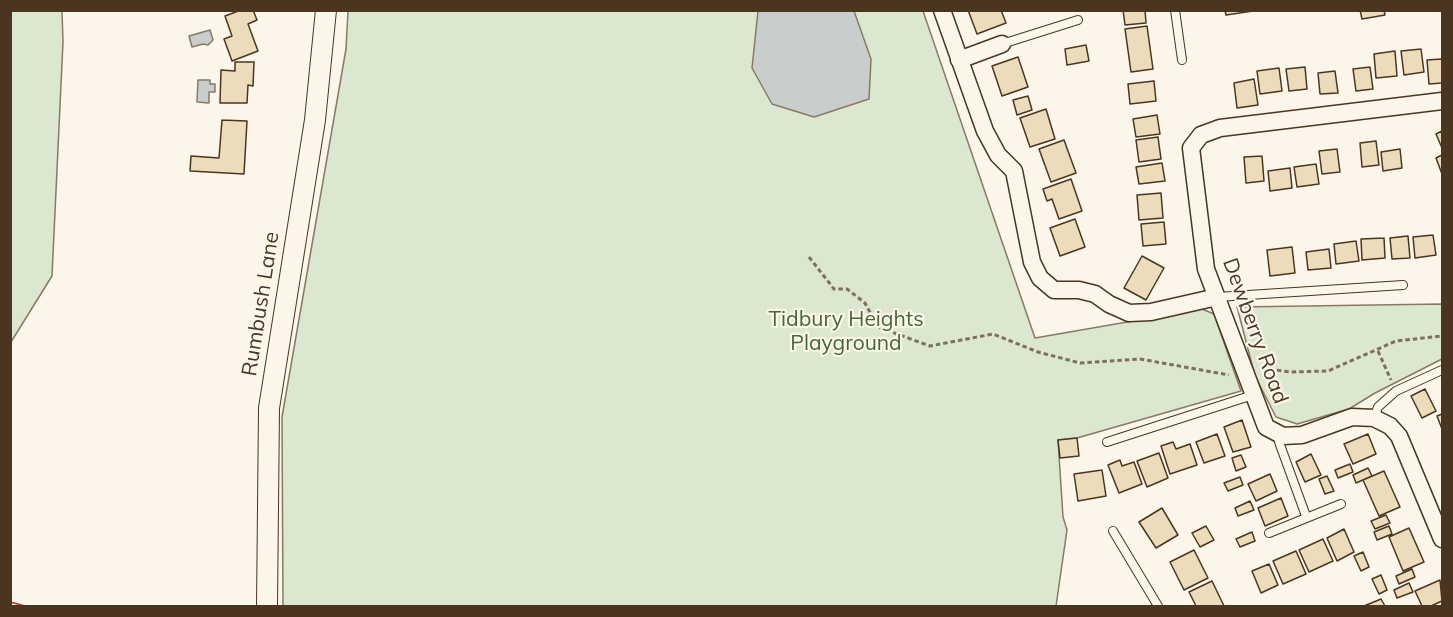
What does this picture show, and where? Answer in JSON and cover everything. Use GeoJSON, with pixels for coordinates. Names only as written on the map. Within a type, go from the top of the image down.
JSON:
{"type":"FeatureCollection","features":[{"type":"Feature","properties":{"kind":"street","name":"Rumbush Lane"},"geometry":{"type":"LineString","coordinates":[[267,606],[269,408],[315,120],[326,10]]}},
{"type":"Feature","properties":{"kind":"street"},"geometry":{"type":"LineString","coordinates":[[942,10],[985,131],[998,155],[1014,171],[1032,262],[1040,278],[1054,290],[1079,290],[1095,294],[1108,304],[1130,313],[1151,312],[1217,297]]}},
{"type":"Feature","properties":{"kind":"street"},"geometry":{"type":"LineString","coordinates":[[959,60],[1002,44]]}},
{"type":"Feature","properties":{"kind":"street","name":"Dewberry Road"},"geometry":{"type":"LineString","coordinates":[[1283,436],[1266,427],[1206,269],[1191,148],[1201,135],[1220,128],[1443,101]]}},
{"type":"Feature","properties":{"kind":"street"},"geometry":{"type":"LineString","coordinates":[[1283,436],[1302,435],[1352,417],[1374,418],[1390,426],[1399,436],[1443,539]]}},
{"type":"Feature","properties":{"kind":"lane"},"geometry":{"type":"LineString","coordinates":[[1175,10],[1182,60]]}},
{"type":"Feature","properties":{"kind":"lane"},"geometry":{"type":"LineString","coordinates":[[1002,44],[1078,20]]}},
{"type":"Feature","properties":{"kind":"lane"},"geometry":{"type":"LineString","coordinates":[[1217,297],[1403,285]]}},
{"type":"Feature","properties":{"kind":"lane"},"geometry":{"type":"LineString","coordinates":[[1374,418],[1378,407],[1396,391],[1443,370]]}},
{"type":"Feature","properties":{"kind":"lane"},"geometry":{"type":"LineString","coordinates":[[1107,442],[1253,395]]}},
{"type":"Feature","properties":{"kind":"lane"},"geometry":{"type":"LineString","coordinates":[[1283,436],[1279,442],[1306,516]]}},
{"type":"Feature","properties":{"kind":"lane"},"geometry":{"type":"LineString","coordinates":[[1269,534],[1306,516],[1341,504]]}},
{"type":"Feature","properties":{"kind":"lane"},"geometry":{"type":"LineString","coordinates":[[1113,531],[1158,606]]}},
{"type":"Feature","properties":{"kind":"path"},"geometry":{"type":"LineString","coordinates":[[809,257],[834,289],[847,289],[865,303],[878,327],[930,346],[993,334],[1038,352],[1080,363],[1140,359],[1225,376],[1262,368],[1290,372],[1328,371],[1396,341],[1443,336]]}},
{"type":"Feature","properties":{"kind":"path"},"geometry":{"type":"LineString","coordinates":[[1377,351],[1396,391]]}},
{"type":"Feature","properties":{"kind":"green space"},"geometry":{"type":"Polygon","coordinates":[[[11,10],[62,11],[63,42],[52,276],[11,342],[11,10]]]}},
{"type":"Feature","properties":{"kind":"green space","name":"Tidbury Heights Playground"},"geometry":{"type":"Polygon","coordinates":[[[348,11],[923,11],[1035,338],[1202,309],[1214,314],[1241,391],[1077,438],[1058,440],[1063,517],[1067,530],[1056,606],[283,606],[282,417],[346,49],[348,11]]]}},
{"type":"Feature","properties":{"kind":"green space"},"geometry":{"type":"Polygon","coordinates":[[[1442,304],[1442,359],[1349,409],[1297,424],[1276,417],[1255,376],[1237,307],[1442,304]]]}},
{"type":"Feature","properties":{"kind":"shaded area"},"geometry":{"type":"Polygon","coordinates":[[[758,11],[854,11],[871,59],[869,99],[814,117],[772,104],[752,68],[758,11]]]}},
{"type":"Feature","properties":{"kind":"shaded area"},"geometry":{"type":"Polygon","coordinates":[[[210,30],[213,40],[208,45],[192,47],[189,36],[210,30]]]}},
{"type":"Feature","properties":{"kind":"shaded area"},"geometry":{"type":"Polygon","coordinates":[[[198,80],[210,80],[210,84],[215,84],[215,92],[209,92],[209,103],[197,102],[198,80]]]}},
{"type":"Feature","properties":{"kind":"building"},"geometry":{"type":"Polygon","coordinates":[[[241,10],[253,10],[257,20],[248,24],[258,51],[232,61],[224,39],[232,36],[225,16],[241,10]]]}},
{"type":"Feature","properties":{"kind":"building"},"geometry":{"type":"Polygon","coordinates":[[[968,10],[1001,10],[1006,23],[977,34],[968,10]]]}},
{"type":"Feature","properties":{"kind":"building"},"geometry":{"type":"Polygon","coordinates":[[[1123,10],[1145,10],[1146,23],[1125,25],[1123,10]]]}},
{"type":"Feature","properties":{"kind":"building"},"geometry":{"type":"Polygon","coordinates":[[[1225,10],[1260,10],[1226,15],[1225,10]]]}},
{"type":"Feature","properties":{"kind":"building"},"geometry":{"type":"Polygon","coordinates":[[[1360,10],[1384,10],[1385,15],[1362,19],[1360,10]]]}},
{"type":"Feature","properties":{"kind":"building"},"geometry":{"type":"Polygon","coordinates":[[[1147,26],[1153,69],[1131,72],[1125,29],[1147,26]]]}},
{"type":"Feature","properties":{"kind":"building"},"geometry":{"type":"Polygon","coordinates":[[[1086,45],[1089,61],[1067,65],[1065,49],[1086,45]]]}},
{"type":"Feature","properties":{"kind":"building"},"geometry":{"type":"Polygon","coordinates":[[[1421,49],[1424,72],[1404,75],[1401,51],[1421,49]]]}},
{"type":"Feature","properties":{"kind":"building"},"geometry":{"type":"Polygon","coordinates":[[[1395,51],[1397,76],[1376,78],[1374,54],[1395,51]]]}},
{"type":"Feature","properties":{"kind":"building"},"geometry":{"type":"Polygon","coordinates":[[[1018,57],[1028,87],[1002,96],[992,66],[1018,57]]]}},
{"type":"Feature","properties":{"kind":"building"},"geometry":{"type":"Polygon","coordinates":[[[1442,59],[1442,83],[1429,84],[1427,60],[1442,59]]]}},
{"type":"Feature","properties":{"kind":"building"},"geometry":{"type":"Polygon","coordinates":[[[235,62],[254,62],[253,86],[248,85],[247,103],[220,103],[221,70],[235,71],[235,62]]]}},
{"type":"Feature","properties":{"kind":"building"},"geometry":{"type":"Polygon","coordinates":[[[1305,67],[1307,89],[1289,91],[1286,69],[1305,67]]]}},
{"type":"Feature","properties":{"kind":"building"},"geometry":{"type":"Polygon","coordinates":[[[1370,67],[1373,89],[1356,91],[1353,69],[1370,67]]]}},
{"type":"Feature","properties":{"kind":"building"},"geometry":{"type":"Polygon","coordinates":[[[1279,68],[1282,91],[1260,94],[1257,71],[1279,68]]]}},
{"type":"Feature","properties":{"kind":"building"},"geometry":{"type":"Polygon","coordinates":[[[1335,71],[1338,93],[1320,94],[1318,73],[1335,71]]]}},
{"type":"Feature","properties":{"kind":"building"},"geometry":{"type":"Polygon","coordinates":[[[1254,79],[1258,105],[1237,108],[1234,83],[1254,79]]]}},
{"type":"Feature","properties":{"kind":"building"},"geometry":{"type":"Polygon","coordinates":[[[1154,81],[1156,101],[1130,104],[1128,84],[1154,81]]]}},
{"type":"Feature","properties":{"kind":"building"},"geometry":{"type":"Polygon","coordinates":[[[1028,96],[1032,110],[1017,115],[1013,100],[1028,96]]]}},
{"type":"Feature","properties":{"kind":"building"},"geometry":{"type":"Polygon","coordinates":[[[1046,109],[1055,139],[1030,147],[1020,118],[1046,109]]]}},
{"type":"Feature","properties":{"kind":"building"},"geometry":{"type":"Polygon","coordinates":[[[1157,115],[1160,134],[1136,137],[1133,119],[1157,115]]]}},
{"type":"Feature","properties":{"kind":"building"},"geometry":{"type":"Polygon","coordinates":[[[222,120],[247,121],[244,174],[190,171],[191,156],[219,158],[222,120]]]}},
{"type":"Feature","properties":{"kind":"building"},"geometry":{"type":"Polygon","coordinates":[[[1442,131],[1442,148],[1436,134],[1442,131]]]}},
{"type":"Feature","properties":{"kind":"building"},"geometry":{"type":"Polygon","coordinates":[[[1158,137],[1161,159],[1139,162],[1136,140],[1158,137]]]}},
{"type":"Feature","properties":{"kind":"building"},"geometry":{"type":"Polygon","coordinates":[[[1064,140],[1076,173],[1051,182],[1039,149],[1064,140]]]}},
{"type":"Feature","properties":{"kind":"building"},"geometry":{"type":"Polygon","coordinates":[[[1376,141],[1379,165],[1362,167],[1360,143],[1376,141]]]}},
{"type":"Feature","properties":{"kind":"building"},"geometry":{"type":"Polygon","coordinates":[[[1337,149],[1340,172],[1322,174],[1319,151],[1337,149]]]}},
{"type":"Feature","properties":{"kind":"building"},"geometry":{"type":"Polygon","coordinates":[[[1400,149],[1402,168],[1383,171],[1381,152],[1400,149]]]}},
{"type":"Feature","properties":{"kind":"building"},"geometry":{"type":"Polygon","coordinates":[[[1442,155],[1442,174],[1436,158],[1442,155]]]}},
{"type":"Feature","properties":{"kind":"building"},"geometry":{"type":"Polygon","coordinates":[[[1262,156],[1264,181],[1246,183],[1244,157],[1262,156]]]}},
{"type":"Feature","properties":{"kind":"building"},"geometry":{"type":"Polygon","coordinates":[[[1162,163],[1165,181],[1139,184],[1136,167],[1162,163]]]}},
{"type":"Feature","properties":{"kind":"building"},"geometry":{"type":"Polygon","coordinates":[[[1316,164],[1319,184],[1297,187],[1294,167],[1316,164]]]}},
{"type":"Feature","properties":{"kind":"building"},"geometry":{"type":"Polygon","coordinates":[[[1290,168],[1292,188],[1270,191],[1268,171],[1290,168]]]}},
{"type":"Feature","properties":{"kind":"building"},"geometry":{"type":"Polygon","coordinates":[[[1071,179],[1082,211],[1059,219],[1052,199],[1047,201],[1043,189],[1071,179]]]}},
{"type":"Feature","properties":{"kind":"building"},"geometry":{"type":"Polygon","coordinates":[[[1161,193],[1163,218],[1139,220],[1137,195],[1161,193]]]}},
{"type":"Feature","properties":{"kind":"building"},"geometry":{"type":"Polygon","coordinates":[[[1075,219],[1085,247],[1060,256],[1050,228],[1075,219]]]}},
{"type":"Feature","properties":{"kind":"building"},"geometry":{"type":"Polygon","coordinates":[[[1164,222],[1166,244],[1143,246],[1141,224],[1164,222]]]}},
{"type":"Feature","properties":{"kind":"building"},"geometry":{"type":"Polygon","coordinates":[[[1433,235],[1436,255],[1415,258],[1413,237],[1433,235]]]}},
{"type":"Feature","properties":{"kind":"building"},"geometry":{"type":"Polygon","coordinates":[[[1408,236],[1410,258],[1392,259],[1390,238],[1408,236]]]}},
{"type":"Feature","properties":{"kind":"building"},"geometry":{"type":"Polygon","coordinates":[[[1384,238],[1385,258],[1362,260],[1361,239],[1384,238]]]}},
{"type":"Feature","properties":{"kind":"building"},"geometry":{"type":"Polygon","coordinates":[[[1356,241],[1359,261],[1336,264],[1334,244],[1356,241]]]}},
{"type":"Feature","properties":{"kind":"building"},"geometry":{"type":"Polygon","coordinates":[[[1292,247],[1295,273],[1270,276],[1267,250],[1292,247]]]}},
{"type":"Feature","properties":{"kind":"building"},"geometry":{"type":"Polygon","coordinates":[[[1329,249],[1331,268],[1308,270],[1306,252],[1329,249]]]}},
{"type":"Feature","properties":{"kind":"building"},"geometry":{"type":"Polygon","coordinates":[[[1142,256],[1164,268],[1146,300],[1124,288],[1142,256]]]}},
{"type":"Feature","properties":{"kind":"building"},"geometry":{"type":"Polygon","coordinates":[[[1425,389],[1436,411],[1422,418],[1411,396],[1425,389]]]}},
{"type":"Feature","properties":{"kind":"building"},"geometry":{"type":"Polygon","coordinates":[[[1442,414],[1442,429],[1437,416],[1442,414]]]}},
{"type":"Feature","properties":{"kind":"building"},"geometry":{"type":"Polygon","coordinates":[[[1242,420],[1251,447],[1233,452],[1224,427],[1242,420]]]}},
{"type":"Feature","properties":{"kind":"building"},"geometry":{"type":"Polygon","coordinates":[[[1217,434],[1225,456],[1204,463],[1196,442],[1217,434]]]}},
{"type":"Feature","properties":{"kind":"building"},"geometry":{"type":"Polygon","coordinates":[[[1368,434],[1376,454],[1353,464],[1344,444],[1368,434]]]}},
{"type":"Feature","properties":{"kind":"building"},"geometry":{"type":"Polygon","coordinates":[[[1077,438],[1079,456],[1060,458],[1058,440],[1077,438]]]}},
{"type":"Feature","properties":{"kind":"building"},"geometry":{"type":"Polygon","coordinates":[[[1173,442],[1176,449],[1190,444],[1197,465],[1170,474],[1161,446],[1173,442]]]}},
{"type":"Feature","properties":{"kind":"building"},"geometry":{"type":"Polygon","coordinates":[[[1159,453],[1168,478],[1147,487],[1137,461],[1159,453]]]}},
{"type":"Feature","properties":{"kind":"building"},"geometry":{"type":"Polygon","coordinates":[[[1311,454],[1321,475],[1305,482],[1296,462],[1311,454]]]}},
{"type":"Feature","properties":{"kind":"building"},"geometry":{"type":"Polygon","coordinates":[[[1241,455],[1246,467],[1236,471],[1232,458],[1241,455]]]}},
{"type":"Feature","properties":{"kind":"building"},"geometry":{"type":"Polygon","coordinates":[[[1120,460],[1122,466],[1134,462],[1142,484],[1119,493],[1108,465],[1120,460]]]}},
{"type":"Feature","properties":{"kind":"building"},"geometry":{"type":"Polygon","coordinates":[[[1350,464],[1353,472],[1338,478],[1335,470],[1350,464]]]}},
{"type":"Feature","properties":{"kind":"building"},"geometry":{"type":"Polygon","coordinates":[[[1368,468],[1372,476],[1356,483],[1353,475],[1368,468]]]}},
{"type":"Feature","properties":{"kind":"building"},"geometry":{"type":"Polygon","coordinates":[[[1102,470],[1106,496],[1078,501],[1074,474],[1102,470]]]}},
{"type":"Feature","properties":{"kind":"building"},"geometry":{"type":"Polygon","coordinates":[[[1384,471],[1400,507],[1379,516],[1363,480],[1384,471]]]}},
{"type":"Feature","properties":{"kind":"building"},"geometry":{"type":"Polygon","coordinates":[[[1270,474],[1277,491],[1256,501],[1248,484],[1270,474]]]}},
{"type":"Feature","properties":{"kind":"building"},"geometry":{"type":"Polygon","coordinates":[[[1327,476],[1334,491],[1325,494],[1319,479],[1327,476]]]}},
{"type":"Feature","properties":{"kind":"building"},"geometry":{"type":"Polygon","coordinates":[[[1240,477],[1243,485],[1228,491],[1224,483],[1240,477]]]}},
{"type":"Feature","properties":{"kind":"building"},"geometry":{"type":"Polygon","coordinates":[[[1281,498],[1288,516],[1265,526],[1258,508],[1281,498]]]}},
{"type":"Feature","properties":{"kind":"building"},"geometry":{"type":"Polygon","coordinates":[[[1250,501],[1254,510],[1238,516],[1235,508],[1250,501]]]}},
{"type":"Feature","properties":{"kind":"building"},"geometry":{"type":"Polygon","coordinates":[[[1162,508],[1178,535],[1156,548],[1139,522],[1162,508]]]}},
{"type":"Feature","properties":{"kind":"building"},"geometry":{"type":"Polygon","coordinates":[[[1386,515],[1390,523],[1375,529],[1371,521],[1386,515]]]}},
{"type":"Feature","properties":{"kind":"building"},"geometry":{"type":"Polygon","coordinates":[[[1206,526],[1214,540],[1200,547],[1192,533],[1206,526]]]}},
{"type":"Feature","properties":{"kind":"building"},"geometry":{"type":"Polygon","coordinates":[[[1389,526],[1392,534],[1377,540],[1374,532],[1389,526]]]}},
{"type":"Feature","properties":{"kind":"building"},"geometry":{"type":"Polygon","coordinates":[[[1409,528],[1424,562],[1403,571],[1389,537],[1409,528]]]}},
{"type":"Feature","properties":{"kind":"building"},"geometry":{"type":"Polygon","coordinates":[[[1344,529],[1354,552],[1337,561],[1327,538],[1344,529]]]}},
{"type":"Feature","properties":{"kind":"building"},"geometry":{"type":"Polygon","coordinates":[[[1252,532],[1255,541],[1240,547],[1236,539],[1252,532]]]}},
{"type":"Feature","properties":{"kind":"building"},"geometry":{"type":"Polygon","coordinates":[[[1323,539],[1333,561],[1309,572],[1299,550],[1323,539]]]}},
{"type":"Feature","properties":{"kind":"building"},"geometry":{"type":"Polygon","coordinates":[[[1194,550],[1208,578],[1184,590],[1170,562],[1194,550]]]}},
{"type":"Feature","properties":{"kind":"building"},"geometry":{"type":"Polygon","coordinates":[[[1296,551],[1306,574],[1283,584],[1273,561],[1296,551]]]}},
{"type":"Feature","properties":{"kind":"building"},"geometry":{"type":"Polygon","coordinates":[[[1363,552],[1369,567],[1361,571],[1354,556],[1363,552]]]}},
{"type":"Feature","properties":{"kind":"building"},"geometry":{"type":"Polygon","coordinates":[[[1269,564],[1278,585],[1261,593],[1252,571],[1269,564]]]}},
{"type":"Feature","properties":{"kind":"building"},"geometry":{"type":"Polygon","coordinates":[[[1412,569],[1415,577],[1399,584],[1396,576],[1412,569]]]}},
{"type":"Feature","properties":{"kind":"building"},"geometry":{"type":"Polygon","coordinates":[[[1381,575],[1387,590],[1379,594],[1372,579],[1381,575]]]}},
{"type":"Feature","properties":{"kind":"building"},"geometry":{"type":"Polygon","coordinates":[[[1440,580],[1442,601],[1431,606],[1422,606],[1415,591],[1440,580]]]}},
{"type":"Feature","properties":{"kind":"building"},"geometry":{"type":"Polygon","coordinates":[[[1212,581],[1224,606],[1196,606],[1189,592],[1212,581]]]}},
{"type":"Feature","properties":{"kind":"building"},"geometry":{"type":"Polygon","coordinates":[[[1409,583],[1413,592],[1397,598],[1394,590],[1409,583]]]}},
{"type":"Feature","properties":{"kind":"building"},"geometry":{"type":"Polygon","coordinates":[[[1381,599],[1385,606],[1364,606],[1381,599]]]}},
{"type":"Feature","properties":{"kind":"power"},"geometry":{"type":"LineString","coordinates":[[10,602],[25,606]]}}]}
